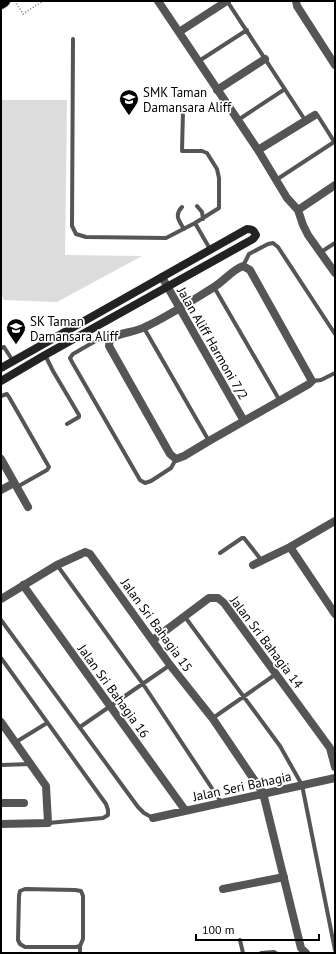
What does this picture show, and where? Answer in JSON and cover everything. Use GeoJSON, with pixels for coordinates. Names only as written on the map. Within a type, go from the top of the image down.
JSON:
{"type":"FeatureCollection","features":[{"type":"Feature","properties":{"kind":"street"},"geometry":{"type":"LineString","coordinates":[[159,1],[258,150],[287,198],[298,210],[303,225],[335,273]]}},
{"type":"Feature","properties":{"kind":"street"},"geometry":{"type":"LineString","coordinates":[[179,32],[227,1]]}},
{"type":"Feature","properties":{"kind":"street"},"geometry":{"type":"LineString","coordinates":[[296,1],[297,6],[335,66]]}},
{"type":"Feature","properties":{"kind":"street"},"geometry":{"type":"LineString","coordinates":[[217,90],[266,59]]}},
{"type":"Feature","properties":{"kind":"street"},"geometry":{"type":"LineString","coordinates":[[258,150],[315,115]]}},
{"type":"Feature","properties":{"kind":"street"},"geometry":{"type":"LineString","coordinates":[[298,210],[335,184]]}},
{"type":"Feature","properties":{"kind":"street"},"geometry":{"type":"LineString","coordinates":[[1,368],[210,249],[247,229],[252,229],[254,231],[256,235],[253,239],[1,381]]}},
{"type":"Feature","properties":{"kind":"street"},"geometry":{"type":"LineString","coordinates":[[244,266],[250,270],[312,381],[184,456],[176,458],[170,454],[109,346],[110,339],[116,335],[144,328],[214,287],[227,278],[236,269],[244,266]]}},
{"type":"Feature","properties":{"kind":"street","name":"Jalan Aliff Harmoni 7/2"},"geometry":{"type":"LineString","coordinates":[[162,277],[244,421]]}},
{"type":"Feature","properties":{"kind":"street"},"geometry":{"type":"LineString","coordinates":[[1,459],[28,507]]}},
{"type":"Feature","properties":{"kind":"street"},"geometry":{"type":"LineString","coordinates":[[1,490],[16,485]]}},
{"type":"Feature","properties":{"kind":"street"},"geometry":{"type":"LineString","coordinates":[[253,565],[290,547],[335,521]]}},
{"type":"Feature","properties":{"kind":"street"},"geometry":{"type":"LineString","coordinates":[[290,547],[335,614]]}},
{"type":"Feature","properties":{"kind":"street","name":"Jalan Sri Bahagia 15"},"geometry":{"type":"LineString","coordinates":[[1,599],[57,565],[85,552],[90,554],[170,665],[212,719],[263,793]]}},
{"type":"Feature","properties":{"kind":"street","name":"Jalan Sri Bahagia 16"},"geometry":{"type":"LineString","coordinates":[[24,585],[185,810]]}},
{"type":"Feature","properties":{"kind":"street","name":"Jalan Sri Bahagia 14"},"geometry":{"type":"LineString","coordinates":[[153,640],[209,598],[218,598],[224,603],[330,748],[335,767]]}},
{"type":"Feature","properties":{"kind":"street"},"geometry":{"type":"LineString","coordinates":[[1,824],[48,823],[46,786],[2,724]]}},
{"type":"Feature","properties":{"kind":"street","name":"Jalan Seri Bahagia"},"geometry":{"type":"LineString","coordinates":[[154,818],[335,778]]}},
{"type":"Feature","properties":{"kind":"street"},"geometry":{"type":"LineString","coordinates":[[263,793],[301,948],[306,953]]}},
{"type":"Feature","properties":{"kind":"street"},"geometry":{"type":"LineString","coordinates":[[1,803],[24,803]]}},
{"type":"Feature","properties":{"kind":"street"},"geometry":{"type":"LineString","coordinates":[[223,889],[284,877]]}},
{"type":"Feature","properties":{"kind":"lane"},"geometry":{"type":"LineString","coordinates":[[227,1],[305,120]]}},
{"type":"Feature","properties":{"kind":"lane"},"geometry":{"type":"LineString","coordinates":[[198,61],[247,30]]}},
{"type":"Feature","properties":{"kind":"lane"},"geometry":{"type":"LineString","coordinates":[[73,39],[72,226],[76,234],[86,237],[166,238],[196,224],[219,208],[219,178],[217,169],[207,153],[202,151],[182,151],[182,111]]}},
{"type":"Feature","properties":{"kind":"lane"},"geometry":{"type":"LineString","coordinates":[[238,120],[285,89]]}},
{"type":"Feature","properties":{"kind":"lane"},"geometry":{"type":"LineString","coordinates":[[276,180],[335,143],[318,116],[315,115]]}},
{"type":"Feature","properties":{"kind":"lane"},"geometry":{"type":"LineString","coordinates":[[197,206],[202,212],[203,219]]}},
{"type":"Feature","properties":{"kind":"lane"},"geometry":{"type":"LineString","coordinates":[[182,207],[177,216],[184,229]]}},
{"type":"Feature","properties":{"kind":"lane"},"geometry":{"type":"LineString","coordinates":[[196,224],[210,249]]}},
{"type":"Feature","properties":{"kind":"lane"},"geometry":{"type":"LineString","coordinates":[[244,266],[249,254],[273,243],[278,247],[335,334]]}},
{"type":"Feature","properties":{"kind":"lane"},"geometry":{"type":"LineString","coordinates":[[320,252],[335,243]]}},
{"type":"Feature","properties":{"kind":"lane"},"geometry":{"type":"LineString","coordinates":[[214,287],[280,401]]}},
{"type":"Feature","properties":{"kind":"lane"},"geometry":{"type":"LineString","coordinates":[[144,328],[209,441]]}},
{"type":"Feature","properties":{"kind":"lane"},"geometry":{"type":"LineString","coordinates":[[110,339],[99,339],[73,354],[70,358],[72,362],[140,480],[145,483],[151,481],[171,468],[176,458]]}},
{"type":"Feature","properties":{"kind":"lane"},"geometry":{"type":"LineString","coordinates":[[1,348],[4,347],[13,362]]}},
{"type":"Feature","properties":{"kind":"lane"},"geometry":{"type":"LineString","coordinates":[[45,355],[79,415],[79,417],[67,424]]}},
{"type":"Feature","properties":{"kind":"lane"},"geometry":{"type":"LineString","coordinates":[[312,381],[321,380],[335,373]]}},
{"type":"Feature","properties":{"kind":"lane"},"geometry":{"type":"LineString","coordinates":[[1,396],[7,394],[49,467],[47,470],[16,485]]}},
{"type":"Feature","properties":{"kind":"lane"},"geometry":{"type":"LineString","coordinates":[[220,553],[244,538],[262,561]]}},
{"type":"Feature","properties":{"kind":"lane"},"geometry":{"type":"LineString","coordinates":[[57,565],[143,684],[221,802]]}},
{"type":"Feature","properties":{"kind":"lane"},"geometry":{"type":"LineString","coordinates":[[185,617],[280,746],[302,785],[335,950]]}},
{"type":"Feature","properties":{"kind":"lane"},"geometry":{"type":"LineString","coordinates":[[1,620],[138,807],[144,813],[154,818]]}},
{"type":"Feature","properties":{"kind":"lane"},"geometry":{"type":"LineString","coordinates":[[1,658],[106,804],[109,812],[108,815],[103,818],[48,823]]}},
{"type":"Feature","properties":{"kind":"lane"},"geometry":{"type":"LineString","coordinates":[[80,727],[170,665]]}},
{"type":"Feature","properties":{"kind":"lane"},"geometry":{"type":"LineString","coordinates":[[212,719],[276,673]]}},
{"type":"Feature","properties":{"kind":"lane"},"geometry":{"type":"LineString","coordinates":[[16,742],[47,723]]}},
{"type":"Feature","properties":{"kind":"lane"},"geometry":{"type":"LineString","coordinates":[[1,765],[31,764]]}},
{"type":"Feature","properties":{"kind":"lane"},"geometry":{"type":"LineString","coordinates":[[80,946],[25,947],[20,944],[18,940],[20,891],[25,889],[81,891],[83,896],[83,939],[80,946],[80,953]]}},
{"type":"Feature","properties":{"kind":"lane"},"geometry":{"type":"LineString","coordinates":[[240,940],[243,953]]}},
{"type":"Feature","properties":{"kind":"lane"},"geometry":{"type":"LineString","coordinates":[[261,953],[276,953]]}},
{"type":"Feature","properties":{"kind":"path"},"geometry":{"type":"LineString","coordinates":[[14,1],[23,14],[43,1]]}},
{"type":"Feature","properties":{"kind":"shaded area"},"geometry":{"type":"Polygon","coordinates":[[[1,100],[67,100],[65,255],[142,256],[57,302],[4,300],[1,295],[1,100]]]}},
{"type":"Feature","properties":{"kind":"place","name":"SMK Taman Damansara Aliff"},"geometry":{"type":"Point","coordinates":[129,116]}},
{"type":"Feature","properties":{"kind":"place","name":"SK Taman Damansara Aliff"},"geometry":{"type":"Point","coordinates":[16,345]}}]}
